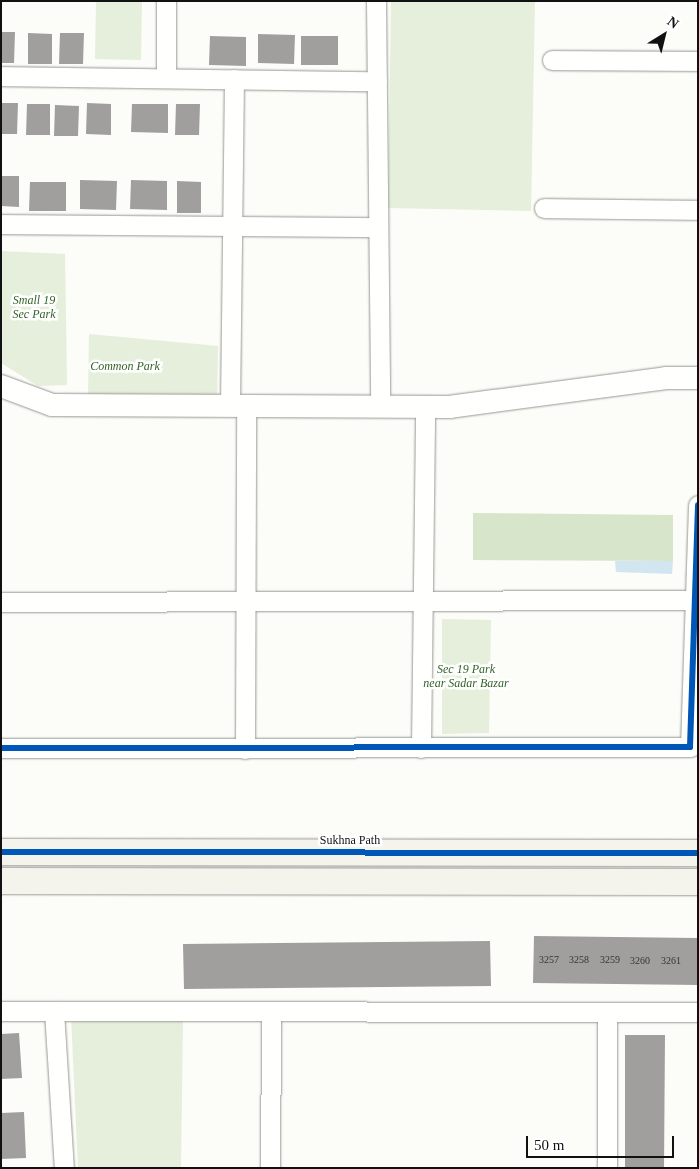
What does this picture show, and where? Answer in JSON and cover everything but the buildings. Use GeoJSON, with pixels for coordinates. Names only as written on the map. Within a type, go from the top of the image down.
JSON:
{"type":"FeatureCollection","features":[{"type":"Feature","properties":{"kind":"main road","name":"Sukhna Path"},"geometry":{"type":"LineString","coordinates":[[1,852],[698,853]]}},
{"type":"Feature","properties":{"kind":"main road"},"geometry":{"type":"LineString","coordinates":[[1,881],[698,882]]}},
{"type":"Feature","properties":{"kind":"street"},"geometry":{"type":"LineString","coordinates":[[166,1],[166,78]]}},
{"type":"Feature","properties":{"kind":"street"},"geometry":{"type":"LineString","coordinates":[[376,1],[380,407]]}},
{"type":"Feature","properties":{"kind":"street"},"geometry":{"type":"LineString","coordinates":[[552,60],[698,61]]}},
{"type":"Feature","properties":{"kind":"street"},"geometry":{"type":"LineString","coordinates":[[1,76],[377,81]]}},
{"type":"Feature","properties":{"kind":"street"},"geometry":{"type":"LineString","coordinates":[[234,79],[232,226],[245,601],[245,749]]}},
{"type":"Feature","properties":{"kind":"street"},"geometry":{"type":"LineString","coordinates":[[544,208],[698,210]]}},
{"type":"Feature","properties":{"kind":"street"},"geometry":{"type":"LineString","coordinates":[[1,224],[378,227]]}},
{"type":"Feature","properties":{"kind":"street"},"geometry":{"type":"LineString","coordinates":[[1,386],[52,405],[449,407],[666,378],[698,378]]}},
{"type":"Feature","properties":{"kind":"street"},"geometry":{"type":"LineString","coordinates":[[421,748],[425,407]]}},
{"type":"Feature","properties":{"kind":"street"},"geometry":{"type":"LineString","coordinates":[[1,748],[690,748],[698,505]]}},
{"type":"Feature","properties":{"kind":"street"},"geometry":{"type":"LineString","coordinates":[[1,602],[695,600]]}},
{"type":"Feature","properties":{"kind":"street"},"geometry":{"type":"LineString","coordinates":[[1,1011],[698,1012]]}},
{"type":"Feature","properties":{"kind":"street"},"geometry":{"type":"LineString","coordinates":[[54,1011],[64,1168]]}},
{"type":"Feature","properties":{"kind":"street"},"geometry":{"type":"LineString","coordinates":[[270,1168],[271,1012]]}},
{"type":"Feature","properties":{"kind":"street"},"geometry":{"type":"LineString","coordinates":[[607,1012],[607,1168]]}},
{"type":"Feature","properties":{"kind":"green space"},"geometry":{"type":"Polygon","coordinates":[[[96,1],[142,1],[141,60],[95,59],[96,1]]]}},
{"type":"Feature","properties":{"kind":"green space"},"geometry":{"type":"Polygon","coordinates":[[[391,1],[535,1],[531,211],[388,208],[391,1]]]}},
{"type":"Feature","properties":{"kind":"green space","name":"Small 19 Sec Park"},"geometry":{"type":"Polygon","coordinates":[[[1,251],[65,254],[67,385],[38,386],[1,363],[1,251]]]}},
{"type":"Feature","properties":{"kind":"green space","name":"Common Park"},"geometry":{"type":"Polygon","coordinates":[[[89,334],[218,346],[217,399],[88,396],[89,334]]]}},
{"type":"Feature","properties":{"kind":"green space"},"geometry":{"type":"Polygon","coordinates":[[[473,513],[673,515],[673,561],[473,560],[473,513]]]}},
{"type":"Feature","properties":{"kind":"green space","name":"Sec 19 Park near Sadar Bazar"},"geometry":{"type":"Polygon","coordinates":[[[442,619],[491,620],[489,733],[442,734],[442,619]]]}},
{"type":"Feature","properties":{"kind":"green space"},"geometry":{"type":"Polygon","coordinates":[[[71,1016],[183,1021],[181,1168],[78,1168],[71,1016]]]}},
{"type":"Feature","properties":{"kind":"water"},"geometry":{"type":"Polygon","coordinates":[[[615,561],[673,561],[672,574],[616,572],[615,561]]]}},
{"type":"Feature","properties":{"kind":"cycle path"},"geometry":{"type":"LineString","coordinates":[[1,748],[690,747],[698,505]]}},
{"type":"Feature","properties":{"kind":"cycle path"},"geometry":{"type":"LineString","coordinates":[[1,852],[698,853]]}}]}
